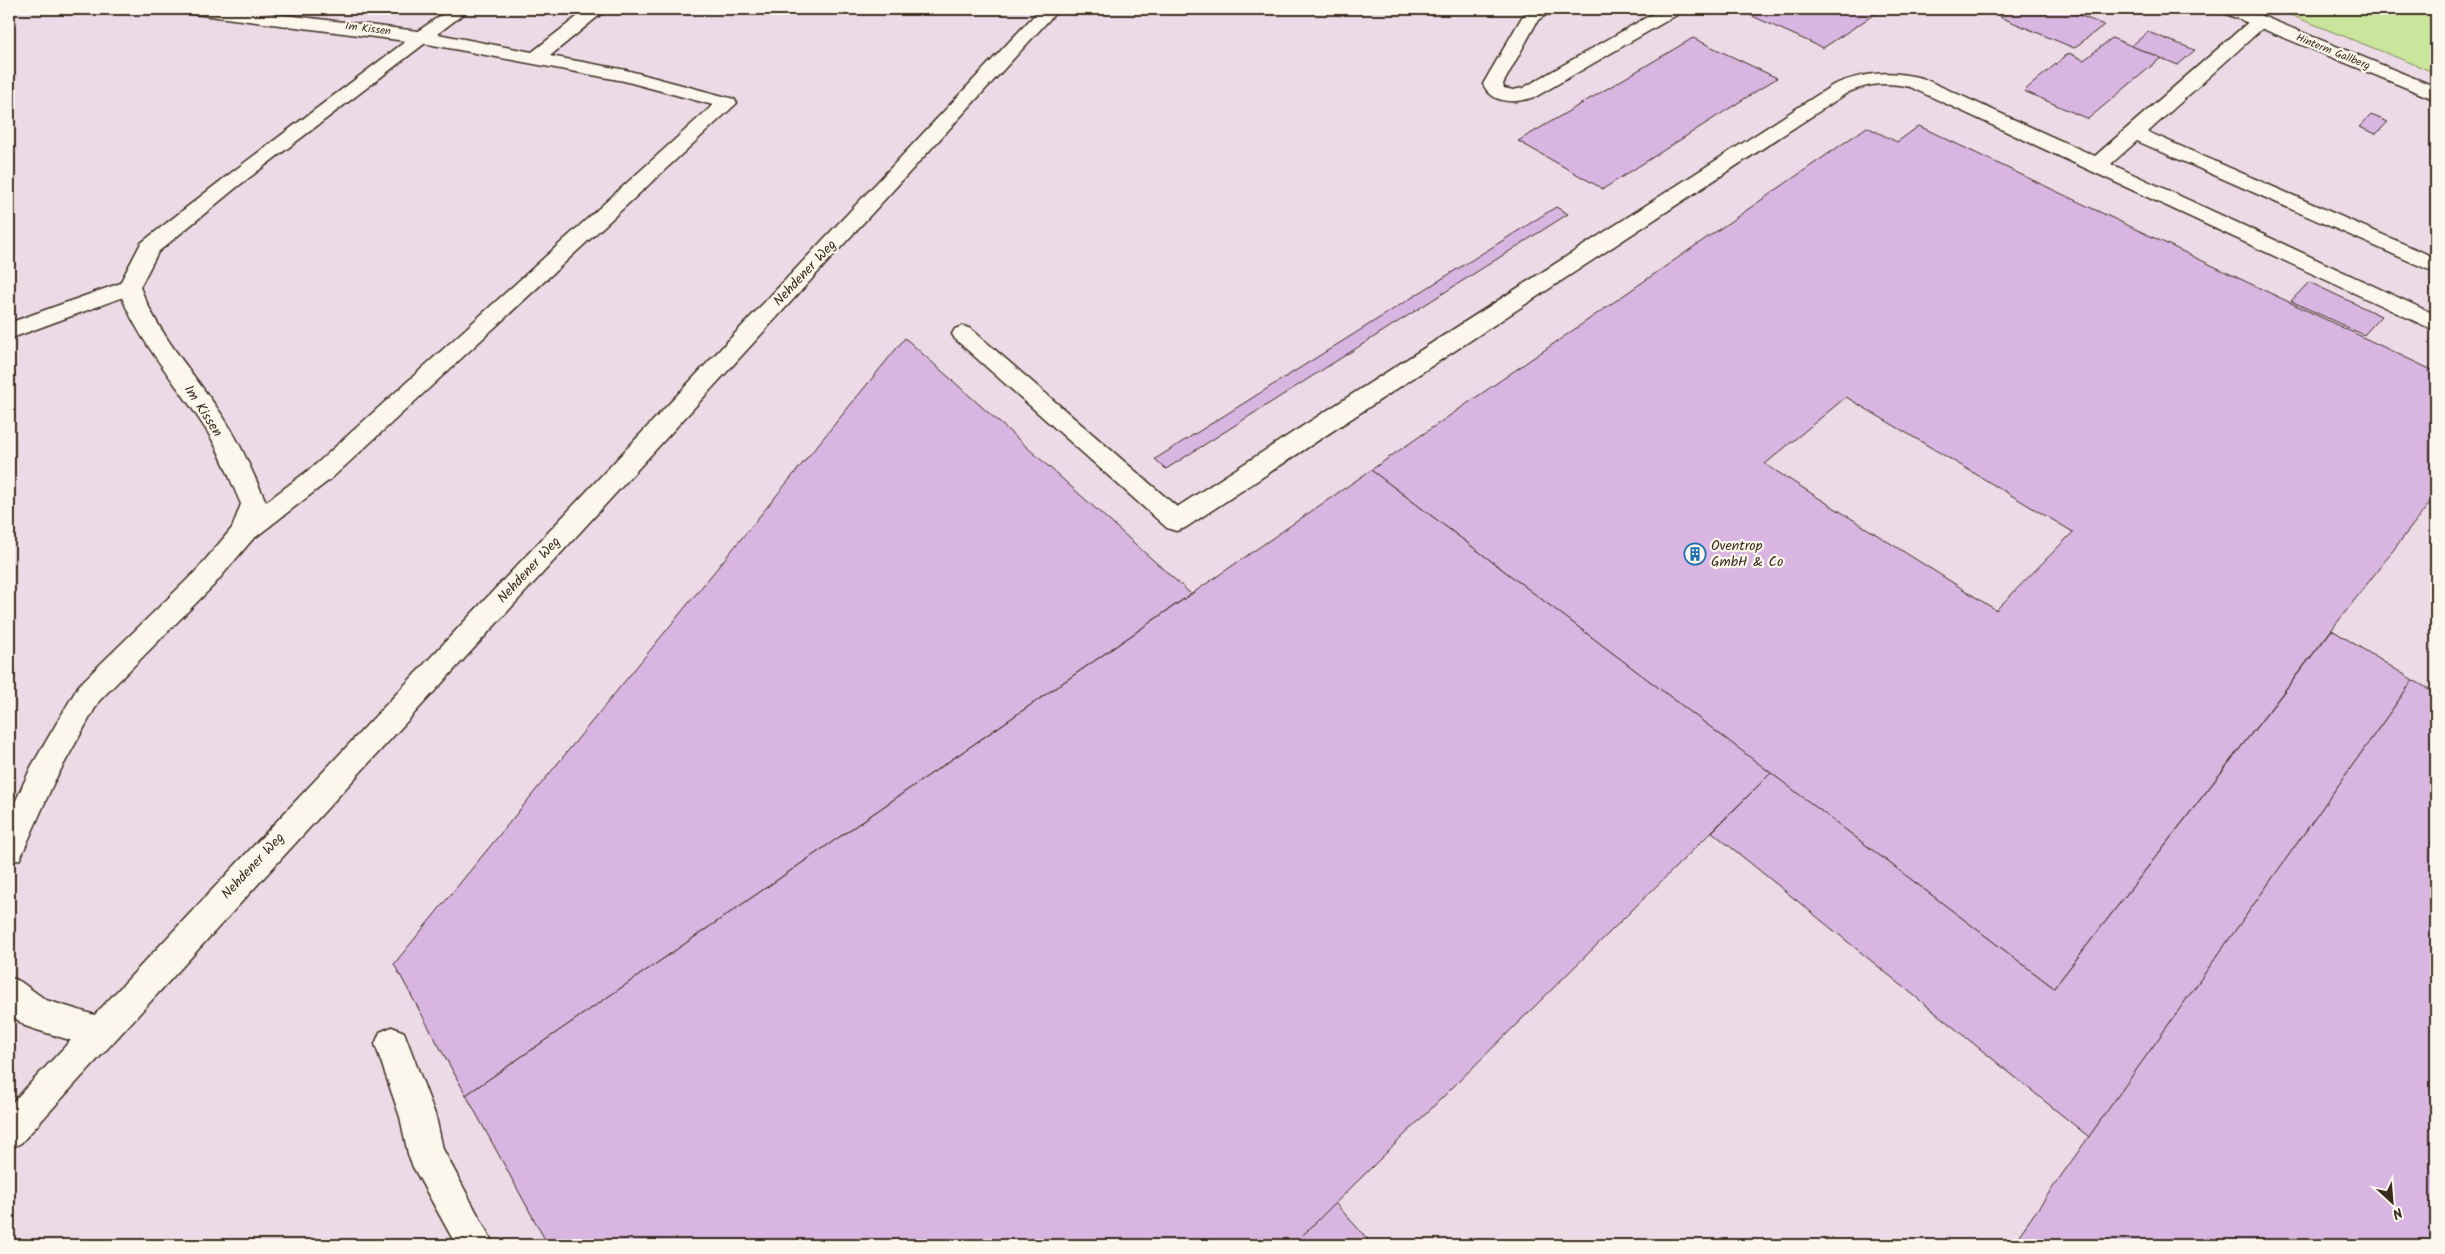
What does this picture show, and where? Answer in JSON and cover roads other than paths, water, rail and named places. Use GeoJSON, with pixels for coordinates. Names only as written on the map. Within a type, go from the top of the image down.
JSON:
{"type":"FeatureCollection","features":[{"type":"Feature","properties":{"kind":"street","name":"Im Kissen"},"geometry":{"type":"LineString","coordinates":[[194,9],[255,13],[422,37]]}},
{"type":"Feature","properties":{"kind":"street","name":"Im Kissen"},"geometry":{"type":"LineString","coordinates":[[9,849],[42,776],[89,693],[205,578],[243,533],[254,504],[213,421],[170,363],[136,310],[129,287],[149,248],[230,183],[461,9]]}},
{"type":"Feature","properties":{"kind":"street"},"geometry":{"type":"LineString","coordinates":[[535,59],[598,9]]}},
{"type":"Feature","properties":{"kind":"street","name":"Nehdener Weg"},"geometry":{"type":"LineString","coordinates":[[9,1131],[1050,9]]}},
{"type":"Feature","properties":{"kind":"street"},"geometry":{"type":"LineString","coordinates":[[1546,9],[1531,17],[1493,84],[1496,91],[1505,96],[1517,97],[1530,92],[1674,9]]}},
{"type":"Feature","properties":{"kind":"street","name":"Hinterm Gallberg"},"geometry":{"type":"LineString","coordinates":[[2230,9],[2436,94]]}},
{"type":"Feature","properties":{"kind":"street"},"geometry":{"type":"LineString","coordinates":[[2097,165],[2259,22]]}},
{"type":"Feature","properties":{"kind":"street"},"geometry":{"type":"LineString","coordinates":[[243,533],[322,472],[727,103],[626,76],[422,37]]}},
{"type":"Feature","properties":{"kind":"street"},"geometry":{"type":"LineString","coordinates":[[963,334],[1176,521],[1840,89],[1863,79],[1890,77],[1915,82],[2436,324]]}},
{"type":"Feature","properties":{"kind":"street"},"geometry":{"type":"LineString","coordinates":[[2135,133],[2436,266]]}},
{"type":"Feature","properties":{"kind":"street"},"geometry":{"type":"LineString","coordinates":[[9,332],[129,287]]}},
{"type":"Feature","properties":{"kind":"street"},"geometry":{"type":"LineString","coordinates":[[9,993],[36,1014],[99,1032]]}},
{"type":"Feature","properties":{"kind":"street"},"geometry":{"type":"LineString","coordinates":[[392,1044],[418,1117],[426,1154],[476,1245]]}},
{"type":"Feature","properties":{"kind":"place","name":"Oventrop GmbH & Co"},"geometry":{"type":"Point","coordinates":[1695,554]}}]}
